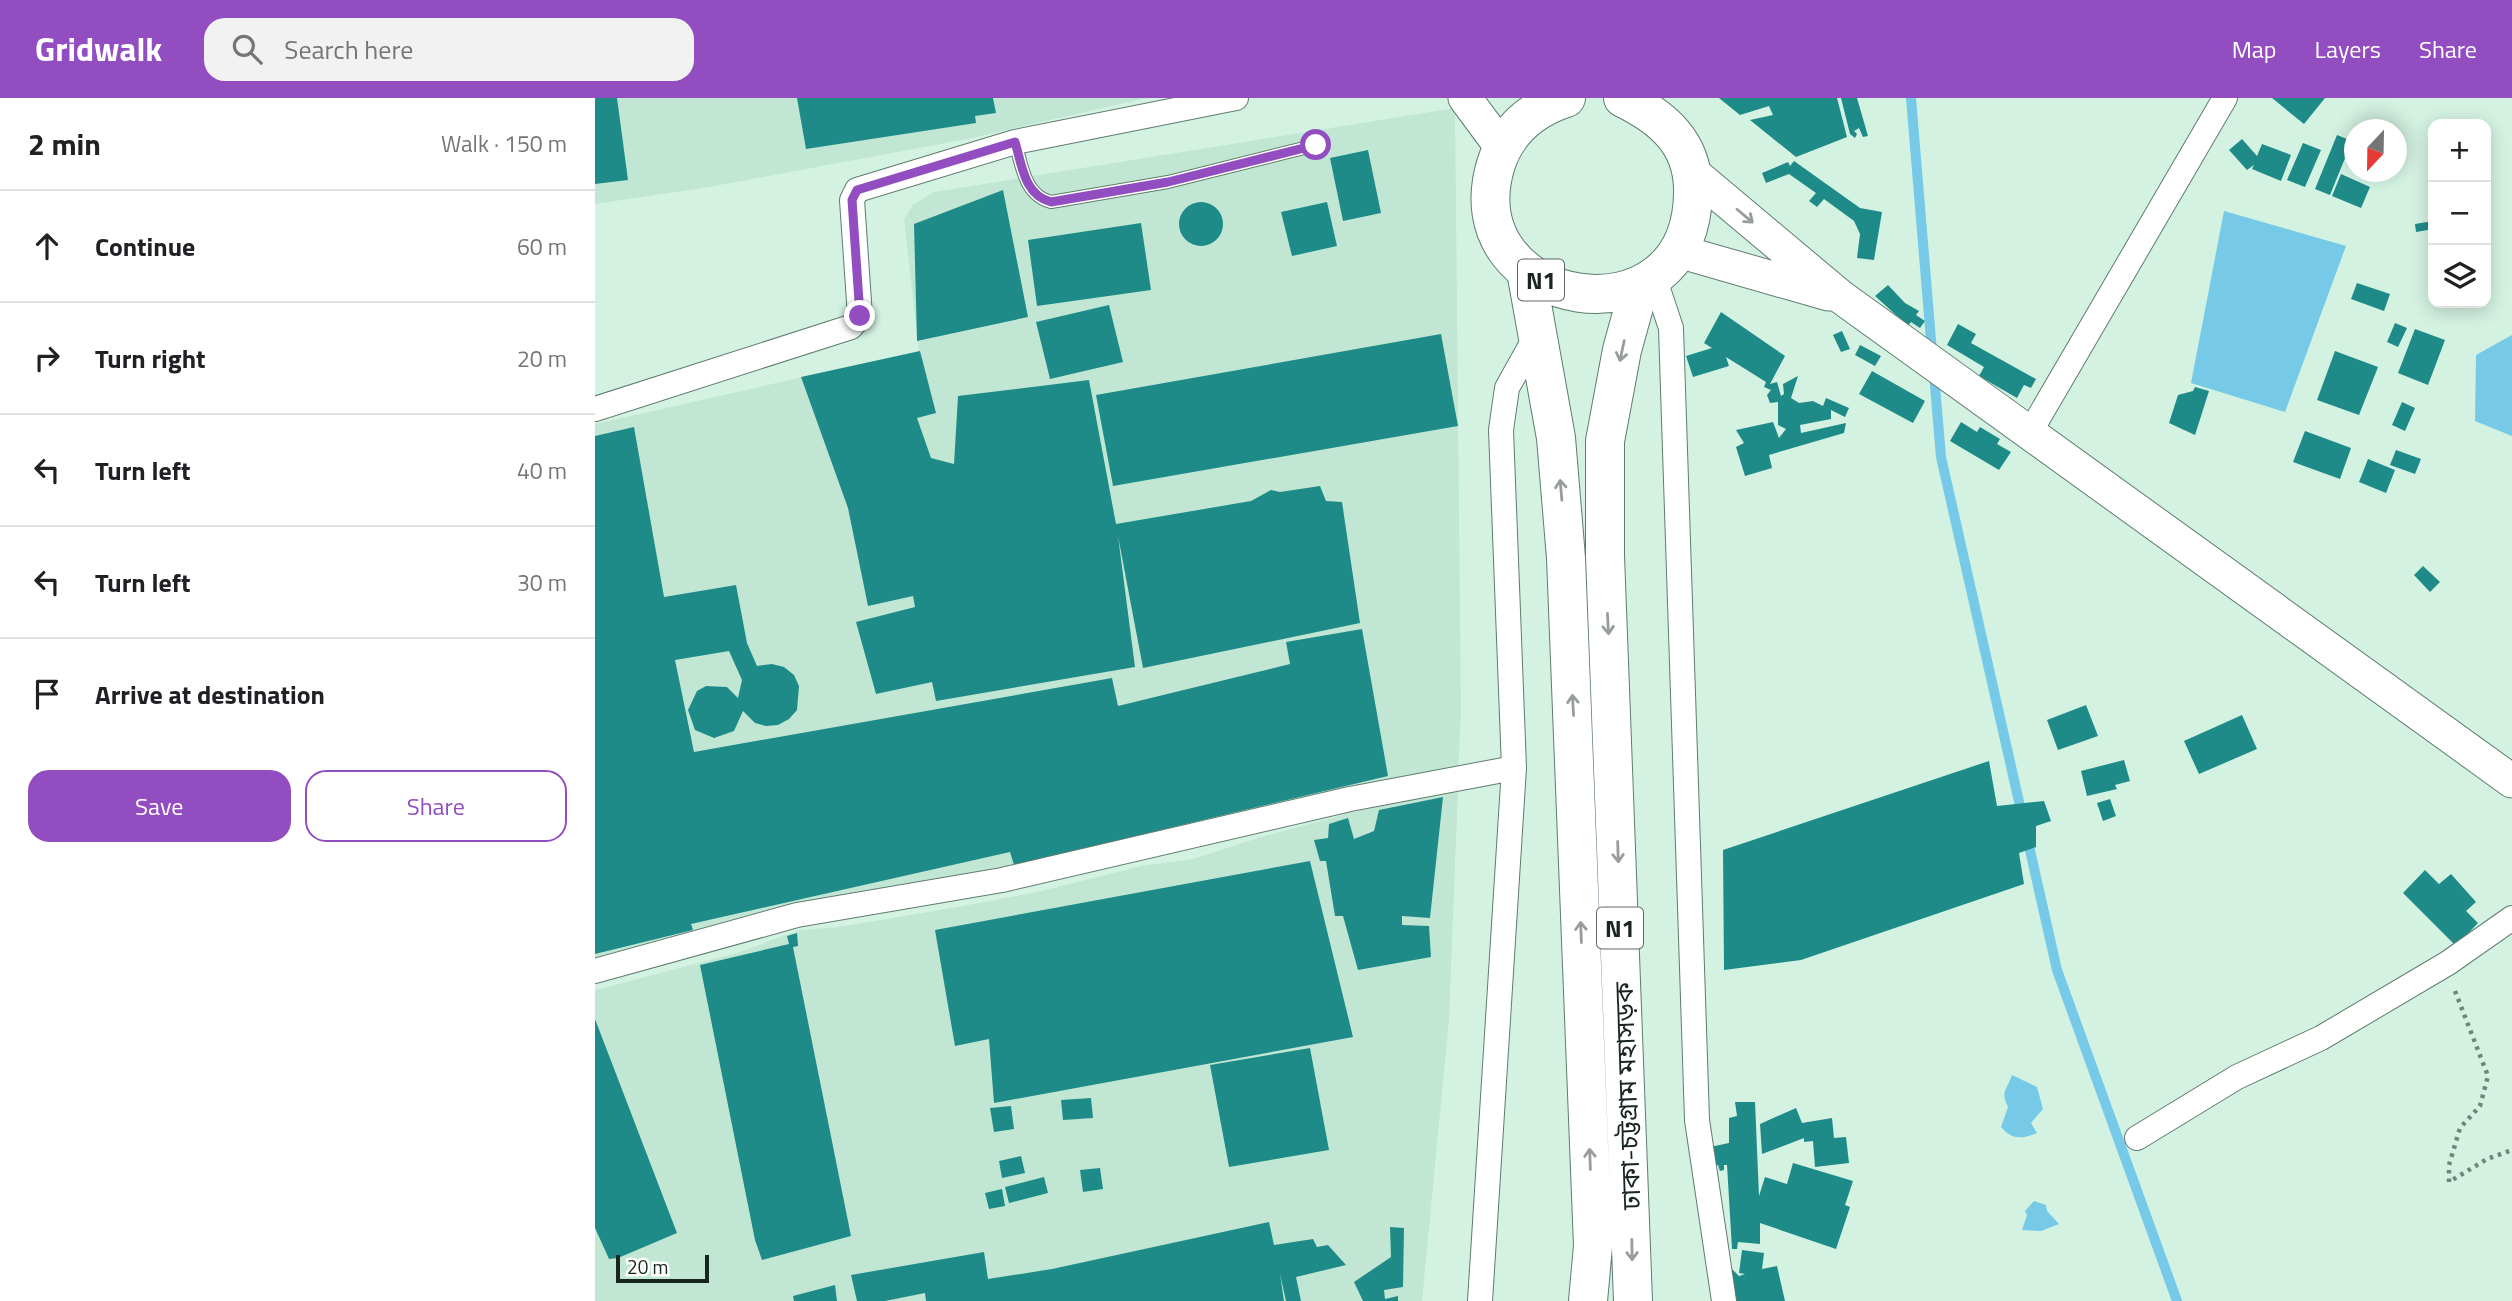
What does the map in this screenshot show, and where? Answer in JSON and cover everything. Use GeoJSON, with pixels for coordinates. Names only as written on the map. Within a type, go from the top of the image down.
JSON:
{"type":"FeatureCollection","features":[{"type":"Feature","properties":{"kind":"highway"},"geometry":{"type":"LineString","coordinates":[[1509,125],[1544,105],[1566,98]]}},
{"type":"Feature","properties":{"kind":"highway","name":"N1"},"geometry":{"type":"LineString","coordinates":[[1509,125],[1492,180],[1492,214],[1504,245],[1526,271],[1561,291],[1601,296],[1657,271],[1693,213],[1692,172],[1678,139],[1653,113],[1623,98]]}},
{"type":"Feature","properties":{"kind":"highway","name":"N1"},"geometry":{"type":"LineString","coordinates":[[1526,271],[1537,336]]}},
{"type":"Feature","properties":{"kind":"highway","name":"ঢাকা-চট্টগ্রাম মহাসড়ক"},"geometry":{"type":"LineString","coordinates":[[1633,1301],[1605,556],[1605,441],[1622,349],[1657,271]]}},
{"type":"Feature","properties":{"kind":"highway","name":"ঢাকা-চট্টগ্রাম মহাসড়ক"},"geometry":{"type":"LineString","coordinates":[[1537,336],[1556,438],[1566,558],[1593,1246],[1588,1301]]}},
{"type":"Feature","properties":{"kind":"main road"},"geometry":{"type":"LineString","coordinates":[[1465,98],[1509,125]]}},
{"type":"Feature","properties":{"kind":"main road"},"geometry":{"type":"LineString","coordinates":[[1692,172],[1841,297],[2512,781]]}},
{"type":"Feature","properties":{"kind":"main road"},"geometry":{"type":"LineString","coordinates":[[1657,271],[1841,297]]}},
{"type":"Feature","properties":{"kind":"street"},"geometry":{"type":"LineString","coordinates":[[595,409],[851,327],[860,316],[852,200],[857,190],[1015,142],[1236,98]]}},
{"type":"Feature","properties":{"kind":"street"},"geometry":{"type":"LineString","coordinates":[[2029,434],[2225,98]]}},
{"type":"Feature","properties":{"kind":"street"},"geometry":{"type":"LineString","coordinates":[[1657,271],[1671,328],[1697,1120],[1724,1301]]}},
{"type":"Feature","properties":{"kind":"street"},"geometry":{"type":"LineString","coordinates":[[1480,1301],[1514,768],[1501,430],[1507,388],[1537,336]]}},
{"type":"Feature","properties":{"kind":"street"},"geometry":{"type":"LineString","coordinates":[[595,971],[797,915],[1002,880],[1350,799],[1514,768]]}},
{"type":"Feature","properties":{"kind":"street"},"geometry":{"type":"LineString","coordinates":[[2137,1138],[2237,1077],[2321,1038],[2448,963],[2512,918]]}},
{"type":"Feature","properties":{"kind":"lane"},"geometry":{"type":"LineString","coordinates":[[1015,142],[1031,191],[1040,199],[1051,202],[1168,182],[1316,145]]}},
{"type":"Feature","properties":{"kind":"path"},"geometry":{"type":"LineString","coordinates":[[2448,963],[2451,983],[2488,1076],[2480,1106],[2460,1128],[2449,1165],[2449,1182],[2487,1159],[2512,1150]]}},
{"type":"Feature","properties":{"kind":"shaded area"},"geometry":{"type":"Polygon","coordinates":[[[595,98],[1147,98],[967,139],[709,187],[595,204],[595,98]]]}},
{"type":"Feature","properties":{"kind":"shaded area"},"geometry":{"type":"Polygon","coordinates":[[[1455,108],[1461,711],[1458,777],[930,891],[595,976],[595,424],[919,351],[904,219],[913,205],[934,192],[1455,108]]]}},
{"type":"Feature","properties":{"kind":"shaded area"},"geometry":{"type":"Polygon","coordinates":[[[1458,790],[1449,1019],[1422,1301],[595,1301],[595,990],[737,953],[800,930],[839,927],[963,906],[1042,891],[1141,866],[1193,859],[1264,836],[1432,791],[1458,790]]]}},
{"type":"Feature","properties":{"kind":"water"},"geometry":{"type":"Polygon","coordinates":[[[2224,211],[2346,246],[2285,412],[2191,383],[2224,211]]]}},
{"type":"Feature","properties":{"kind":"water"},"geometry":{"type":"Polygon","coordinates":[[[2512,335],[2512,436],[2475,421],[2476,355],[2512,335]]]}},
{"type":"Feature","properties":{"kind":"water"},"geometry":{"type":"Polygon","coordinates":[[[2012,1075],[2037,1087],[2043,1109],[2031,1123],[2037,1133],[2017,1137],[2001,1127],[2008,1107],[2004,1094],[2012,1075]]]}},
{"type":"Feature","properties":{"kind":"water"},"geometry":{"type":"Polygon","coordinates":[[[2034,1201],[2046,1205],[2047,1211],[2059,1224],[2041,1231],[2022,1230],[2027,1215],[2025,1211],[2034,1201]]]}},
{"type":"Feature","properties":{"kind":"building"},"geometry":{"type":"Polygon","coordinates":[[[595,98],[617,98],[628,180],[595,184],[595,98]]]}},
{"type":"Feature","properties":{"kind":"building"},"geometry":{"type":"Polygon","coordinates":[[[797,98],[993,98],[996,113],[975,116],[976,123],[806,149],[797,98]]]}},
{"type":"Feature","properties":{"kind":"building"},"geometry":{"type":"Polygon","coordinates":[[[1719,98],[1837,98],[1847,137],[1796,157],[1750,120],[1773,115],[1769,106],[1740,115],[1719,98]]]}},
{"type":"Feature","properties":{"kind":"building"},"geometry":{"type":"Polygon","coordinates":[[[1841,98],[1857,98],[1868,136],[1863,137],[1859,128],[1854,131],[1857,134],[1855,138],[1850,134],[1841,98]]]}},
{"type":"Feature","properties":{"kind":"building"},"geometry":{"type":"Polygon","coordinates":[[[2272,98],[2325,98],[2304,124],[2272,98]]]}},
{"type":"Feature","properties":{"kind":"building"},"geometry":{"type":"Polygon","coordinates":[[[2337,135],[2344,138],[2344,161],[2330,195],[2315,189],[2337,135]]]}},
{"type":"Feature","properties":{"kind":"building"},"geometry":{"type":"Polygon","coordinates":[[[2242,139],[2257,156],[2262,144],[2291,155],[2281,181],[2252,169],[2254,165],[2247,170],[2229,150],[2242,139]]]}},
{"type":"Feature","properties":{"kind":"building"},"geometry":{"type":"Polygon","coordinates":[[[2303,143],[2321,150],[2305,187],[2287,180],[2303,143]]]}},
{"type":"Feature","properties":{"kind":"building"},"geometry":{"type":"Polygon","coordinates":[[[1368,150],[1381,213],[1343,221],[1330,158],[1368,150]]]}},
{"type":"Feature","properties":{"kind":"building"},"geometry":{"type":"Polygon","coordinates":[[[1794,161],[1860,208],[1882,212],[1874,260],[1857,258],[1860,234],[1854,221],[1824,199],[1817,207],[1809,201],[1816,193],[1789,174],[1766,183],[1762,173],[1788,162],[1790,166],[1794,161]]]}},
{"type":"Feature","properties":{"kind":"building"},"geometry":{"type":"Polygon","coordinates":[[[2341,174],[2344,175],[2344,182],[2359,182],[2370,187],[2361,208],[2332,196],[2341,174]]]}},
{"type":"Feature","properties":{"kind":"building"},"geometry":{"type":"Polygon","coordinates":[[[1003,190],[1028,317],[917,341],[914,224],[1003,190]]]}},
{"type":"Feature","properties":{"kind":"building"},"geometry":{"type":"Polygon","coordinates":[[[1201,202],[1210,203],[1217,208],[1222,215],[1222,233],[1217,240],[1210,245],[1201,246],[1192,245],[1185,240],[1180,233],[1179,224],[1180,215],[1185,208],[1192,203],[1201,202]]]}},
{"type":"Feature","properties":{"kind":"building"},"geometry":{"type":"Polygon","coordinates":[[[1327,202],[1337,246],[1292,256],[1281,212],[1327,202]]]}},
{"type":"Feature","properties":{"kind":"building"},"geometry":{"type":"Polygon","coordinates":[[[2428,222],[2428,230],[2416,232],[2415,224],[2428,222]]]}},
{"type":"Feature","properties":{"kind":"building"},"geometry":{"type":"Polygon","coordinates":[[[1141,223],[1151,290],[1037,306],[1028,240],[1141,223]]]}},
{"type":"Feature","properties":{"kind":"building"},"geometry":{"type":"Polygon","coordinates":[[[2357,283],[2390,294],[2384,311],[2351,299],[2357,283]]]}},
{"type":"Feature","properties":{"kind":"building"},"geometry":{"type":"Polygon","coordinates":[[[1888,285],[1905,303],[1919,311],[1916,315],[1925,321],[1920,328],[1911,322],[1908,326],[1875,296],[1888,285]]]}},
{"type":"Feature","properties":{"kind":"building"},"geometry":{"type":"Polygon","coordinates":[[[1109,305],[1123,362],[1050,379],[1036,322],[1109,305]]]}},
{"type":"Feature","properties":{"kind":"building"},"geometry":{"type":"Polygon","coordinates":[[[1721,312],[1785,356],[1770,384],[1777,382],[1781,396],[1784,394],[1783,384],[1798,376],[1791,398],[1799,403],[1813,401],[1823,406],[1826,398],[1849,408],[1845,417],[1831,410],[1831,419],[1800,425],[1801,433],[1846,423],[1844,433],[1769,455],[1772,468],[1745,476],[1736,447],[1744,443],[1736,430],[1773,422],[1779,438],[1786,429],[1778,425],[1778,402],[1770,403],[1767,395],[1771,390],[1764,387],[1766,382],[1726,357],[1729,366],[1693,377],[1686,356],[1712,348],[1704,343],[1721,312]]]}},
{"type":"Feature","properties":{"kind":"building"},"geometry":{"type":"Polygon","coordinates":[[[2395,323],[2407,328],[2398,347],[2387,342],[2395,323]]]}},
{"type":"Feature","properties":{"kind":"building"},"geometry":{"type":"Polygon","coordinates":[[[1958,324],[1976,334],[1971,343],[2036,379],[2031,388],[2024,385],[2017,398],[1979,376],[1984,367],[1947,345],[1958,324]]]}},
{"type":"Feature","properties":{"kind":"building"},"geometry":{"type":"Polygon","coordinates":[[[2415,329],[2445,340],[2428,385],[2398,373],[2415,329]]]}},
{"type":"Feature","properties":{"kind":"building"},"geometry":{"type":"Polygon","coordinates":[[[1842,331],[1850,349],[1841,352],[1833,335],[1842,331]]]}},
{"type":"Feature","properties":{"kind":"building"},"geometry":{"type":"Polygon","coordinates":[[[1441,334],[1458,426],[1113,486],[1096,395],[1441,334]]]}},
{"type":"Feature","properties":{"kind":"building"},"geometry":{"type":"Polygon","coordinates":[[[1860,345],[1881,356],[1875,366],[1855,355],[1860,345]]]}},
{"type":"Feature","properties":{"kind":"building"},"geometry":{"type":"Polygon","coordinates":[[[920,351],[936,413],[917,418],[931,458],[954,464],[958,396],[1089,380],[1116,524],[1251,501],[1271,490],[1280,492],[1320,486],[1326,501],[1342,502],[1360,623],[1143,668],[1118,536],[1135,667],[936,701],[932,682],[876,694],[856,622],[915,607],[913,596],[868,606],[848,508],[801,377],[920,351]]]}},
{"type":"Feature","properties":{"kind":"building"},"geometry":{"type":"Polygon","coordinates":[[[2335,351],[2378,367],[2359,415],[2317,400],[2335,351]]]}},
{"type":"Feature","properties":{"kind":"building"},"geometry":{"type":"Polygon","coordinates":[[[1872,371],[1925,401],[1913,423],[1859,394],[1872,371]]]}},
{"type":"Feature","properties":{"kind":"building"},"geometry":{"type":"Polygon","coordinates":[[[2195,387],[2209,391],[2195,435],[2169,423],[2178,395],[2193,391],[2195,387]]]}},
{"type":"Feature","properties":{"kind":"building"},"geometry":{"type":"Polygon","coordinates":[[[2402,402],[2415,408],[2405,431],[2392,425],[2402,402]]]}},
{"type":"Feature","properties":{"kind":"building"},"geometry":{"type":"Polygon","coordinates":[[[1961,422],[1977,432],[1980,427],[2000,439],[1997,444],[2011,452],[1999,470],[1950,441],[1961,422]]]}},
{"type":"Feature","properties":{"kind":"building"},"geometry":{"type":"Polygon","coordinates":[[[634,427],[664,597],[736,585],[747,643],[757,666],[772,664],[784,667],[794,675],[799,686],[797,710],[789,719],[778,725],[766,726],[755,723],[743,711],[734,731],[714,738],[695,730],[688,710],[697,691],[706,686],[727,687],[738,698],[742,680],[729,651],[675,660],[694,752],[1112,678],[1118,706],[1290,664],[1286,642],[1362,629],[1388,776],[1014,865],[1010,852],[691,924],[693,930],[595,954],[595,436],[634,427]]]}},
{"type":"Feature","properties":{"kind":"building"},"geometry":{"type":"Polygon","coordinates":[[[2305,431],[2351,448],[2340,479],[2293,462],[2305,431]]]}},
{"type":"Feature","properties":{"kind":"building"},"geometry":{"type":"Polygon","coordinates":[[[2396,450],[2421,459],[2415,474],[2390,465],[2396,450]]]}},
{"type":"Feature","properties":{"kind":"building"},"geometry":{"type":"Polygon","coordinates":[[[2368,459],[2395,470],[2386,493],[2359,482],[2368,459]]]}},
{"type":"Feature","properties":{"kind":"building"},"geometry":{"type":"Polygon","coordinates":[[[2423,566],[2440,582],[2430,592],[2414,575],[2423,566]]]}},
{"type":"Feature","properties":{"kind":"building"},"geometry":{"type":"Polygon","coordinates":[[[2086,705],[2098,736],[2058,750],[2047,720],[2086,705]]]}},
{"type":"Feature","properties":{"kind":"building"},"geometry":{"type":"Polygon","coordinates":[[[2242,715],[2257,749],[2199,774],[2184,741],[2242,715]]]}},
{"type":"Feature","properties":{"kind":"building"},"geometry":{"type":"Polygon","coordinates":[[[2124,760],[2130,781],[2115,785],[2117,789],[2087,796],[2081,771],[2124,760]]]}},
{"type":"Feature","properties":{"kind":"building"},"geometry":{"type":"Polygon","coordinates":[[[1989,761],[1997,806],[2044,801],[2051,821],[2036,826],[2036,847],[2019,853],[2024,884],[1801,960],[1724,970],[1723,850],[1989,761]]]}},
{"type":"Feature","properties":{"kind":"building"},"geometry":{"type":"Polygon","coordinates":[[[1443,797],[1430,918],[1402,916],[1402,925],[1429,926],[1431,957],[1358,970],[1343,916],[1335,916],[1326,861],[1320,861],[1314,840],[1328,838],[1329,824],[1348,818],[1354,839],[1374,831],[1379,810],[1443,797]]]}},
{"type":"Feature","properties":{"kind":"building"},"geometry":{"type":"Polygon","coordinates":[[[2110,799],[2116,816],[2103,821],[2097,803],[2110,799]]]}},
{"type":"Feature","properties":{"kind":"building"},"geometry":{"type":"Polygon","coordinates":[[[1310,861],[1353,1037],[994,1103],[989,1039],[955,1046],[935,930],[1310,861]]]}},
{"type":"Feature","properties":{"kind":"building"},"geometry":{"type":"Polygon","coordinates":[[[2425,870],[2439,884],[2451,874],[2476,902],[2466,911],[2478,923],[2456,946],[2403,893],[2425,870]]]}},
{"type":"Feature","properties":{"kind":"building"},"geometry":{"type":"Polygon","coordinates":[[[797,933],[798,946],[793,947],[851,1236],[762,1260],[755,1240],[700,965],[789,944],[787,936],[797,933]]]}},
{"type":"Feature","properties":{"kind":"building"},"geometry":{"type":"Polygon","coordinates":[[[595,1019],[677,1233],[618,1258],[609,1259],[595,1228],[595,1019]]]}},
{"type":"Feature","properties":{"kind":"building"},"geometry":{"type":"Polygon","coordinates":[[[1310,1048],[1329,1150],[1229,1167],[1210,1065],[1310,1048]]]}},
{"type":"Feature","properties":{"kind":"building"},"geometry":{"type":"Polygon","coordinates":[[[1091,1098],[1093,1118],[1063,1120],[1061,1100],[1091,1098]]]}},
{"type":"Feature","properties":{"kind":"building"},"geometry":{"type":"Polygon","coordinates":[[[1735,1102],[1755,1102],[1759,1196],[1765,1177],[1787,1184],[1793,1163],[1853,1181],[1845,1205],[1850,1207],[1836,1249],[1760,1223],[1760,1244],[1738,1242],[1737,1249],[1732,1249],[1727,1165],[1720,1171],[1718,1165],[1711,1165],[1710,1147],[1729,1143],[1729,1118],[1737,1116],[1735,1102]]]}},
{"type":"Feature","properties":{"kind":"building"},"geometry":{"type":"Polygon","coordinates":[[[1011,1106],[1014,1129],[994,1132],[990,1108],[1011,1106]]]}},
{"type":"Feature","properties":{"kind":"building"},"geometry":{"type":"Polygon","coordinates":[[[1796,1108],[1802,1123],[1832,1118],[1834,1138],[1846,1137],[1849,1163],[1815,1167],[1813,1141],[1804,1142],[1804,1138],[1762,1154],[1760,1124],[1796,1108]]]}},
{"type":"Feature","properties":{"kind":"building"},"geometry":{"type":"Polygon","coordinates":[[[1021,1156],[1025,1173],[1002,1178],[999,1161],[1021,1156]]]}},
{"type":"Feature","properties":{"kind":"building"},"geometry":{"type":"Polygon","coordinates":[[[1100,1168],[1103,1189],[1083,1192],[1080,1170],[1100,1168]]]}},
{"type":"Feature","properties":{"kind":"building"},"geometry":{"type":"Polygon","coordinates":[[[1044,1177],[1048,1193],[1009,1203],[1005,1187],[1044,1177]]]}},
{"type":"Feature","properties":{"kind":"building"},"geometry":{"type":"Polygon","coordinates":[[[1002,1189],[1005,1206],[989,1209],[985,1193],[1002,1189]]]}},
{"type":"Feature","properties":{"kind":"building"},"geometry":{"type":"Polygon","coordinates":[[[1269,1222],[1274,1245],[1313,1239],[1317,1247],[1328,1245],[1346,1265],[1296,1277],[1301,1301],[1286,1301],[1280,1274],[1284,1301],[926,1301],[925,1293],[885,1301],[857,1301],[851,1275],[984,1252],[988,1279],[1052,1269],[1269,1222]]]}},
{"type":"Feature","properties":{"kind":"building"},"geometry":{"type":"Polygon","coordinates":[[[1390,1227],[1404,1228],[1403,1287],[1384,1290],[1385,1299],[1398,1296],[1398,1301],[1363,1301],[1354,1282],[1391,1257],[1390,1227]]]}},
{"type":"Feature","properties":{"kind":"building"},"geometry":{"type":"Polygon","coordinates":[[[1742,1250],[1764,1253],[1762,1269],[1777,1266],[1785,1301],[1734,1301],[1731,1268],[1739,1276],[1745,1274],[1739,1273],[1742,1250]]]}},
{"type":"Feature","properties":{"kind":"building"},"geometry":{"type":"Polygon","coordinates":[[[835,1285],[837,1301],[794,1301],[793,1296],[835,1285]]]}},
{"type":"Feature","properties":{"kind":"waterway"},"geometry":{"type":"LineString","coordinates":[[1911,98],[1932,352]]}},
{"type":"Feature","properties":{"kind":"waterway"},"geometry":{"type":"LineString","coordinates":[[1934,374],[1941,457],[2022,815]]}},
{"type":"Feature","properties":{"kind":"waterway"},"geometry":{"type":"LineString","coordinates":[[2027,837],[2057,970],[2177,1301]]}},
{"type":"Feature","properties":{"kind":"route"},"geometry":{"type":"LineString","coordinates":[[860,316],[852,200],[857,190],[1015,142],[1031,191],[1040,199],[1051,202],[1168,182],[1316,145]]}}]}
